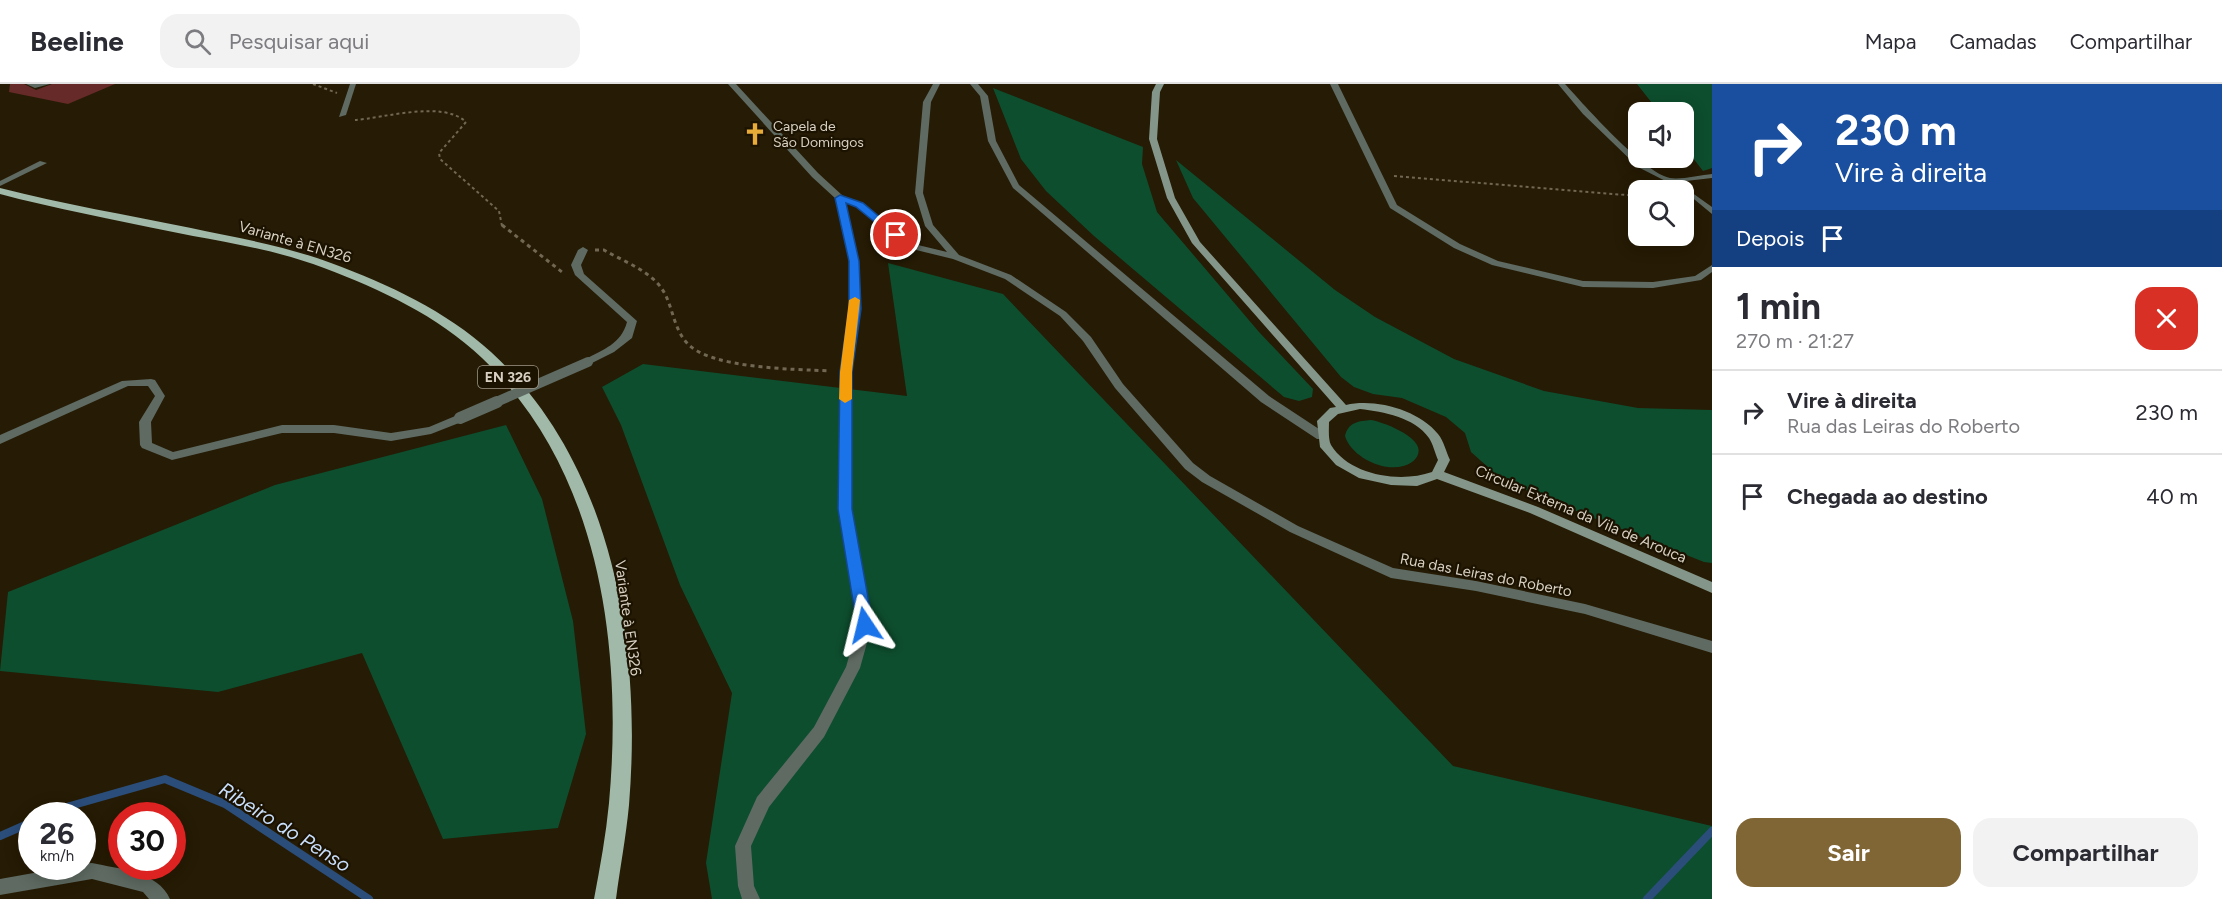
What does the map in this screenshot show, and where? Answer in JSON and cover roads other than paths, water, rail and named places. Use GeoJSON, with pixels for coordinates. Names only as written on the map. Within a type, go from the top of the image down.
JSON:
{"type":"FeatureCollection","features":[{"type":"Feature","properties":{"kind":"main road"},"geometry":{"type":"LineString","coordinates":[[1160,84],[1156,92],[1153,139],[1171,198],[1196,243],[1342,407]]}},
{"type":"Feature","properties":{"kind":"main road","name":"Variante à EN326"},"geometry":{"type":"LineString","coordinates":[[0,191],[237,241],[342,271],[428,312],[487,356],[512,382],[544,423],[579,485],[605,562],[621,680],[619,802],[605,899]]}},
{"type":"Feature","properties":{"kind":"main road"},"geometry":{"type":"LineString","coordinates":[[1360,405],[1380,408],[1401,414],[1419,424],[1433,436],[1442,450],[1443,463],[1437,474],[1423,481],[1404,484],[1382,481],[1360,474],[1341,463],[1328,449],[1321,436],[1323,421],[1342,407],[1360,405]]}},
{"type":"Feature","properties":{"kind":"main road","name":"Circular Externa da Vila de Arouca"},"geometry":{"type":"LineString","coordinates":[[1437,474],[1527,507],[1712,588]]}},
{"type":"Feature","properties":{"kind":"street"},"geometry":{"type":"LineString","coordinates":[[29,84],[35,86],[47,84]]}},
{"type":"Feature","properties":{"kind":"street"},"geometry":{"type":"LineString","coordinates":[[342,115],[353,84]]}},
{"type":"Feature","properties":{"kind":"street","name":"Rua das Leiras do Roberto"},"geometry":{"type":"LineString","coordinates":[[732,84],[814,175],[840,198],[860,205],[896,235],[915,246],[956,257],[1008,277],[1063,314],[1087,339],[1119,386],[1189,466],[1206,479],[1294,529],[1391,573],[1476,586],[1584,609],[1712,647]]}},
{"type":"Feature","properties":{"kind":"street"},"geometry":{"type":"LineString","coordinates":[[937,84],[927,102],[919,193],[928,226],[956,257]]}},
{"type":"Feature","properties":{"kind":"street"},"geometry":{"type":"LineString","coordinates":[[974,84],[984,96],[992,141],[1016,186],[1265,399],[1321,436]]}},
{"type":"Feature","properties":{"kind":"street"},"geometry":{"type":"LineString","coordinates":[[1334,84],[1393,206],[1457,246],[1495,262],[1583,284],[1653,285],[1698,278],[1712,268]]}},
{"type":"Feature","properties":{"kind":"street"},"geometry":{"type":"LineString","coordinates":[[1561,84],[1586,112],[1641,165],[1669,180],[1712,176]]}},
{"type":"Feature","properties":{"kind":"street"},"geometry":{"type":"LineString","coordinates":[[0,184],[43,163]]}},
{"type":"Feature","properties":{"kind":"street"},"geometry":{"type":"LineString","coordinates":[[1694,197],[1712,211]]}},
{"type":"Feature","properties":{"kind":"street"},"geometry":{"type":"LineString","coordinates":[[751,899],[746,886],[743,846],[763,802],[819,732],[853,668],[865,625],[845,509],[846,372],[855,309],[854,261],[840,198]]}},
{"type":"Feature","properties":{"kind":"street"},"geometry":{"type":"LineString","coordinates":[[0,440],[126,383],[152,382],[160,396],[145,422],[146,445],[172,456],[282,429],[334,429],[391,437],[431,430],[588,362],[610,351],[628,336],[632,321],[616,305],[588,284],[576,265],[583,250]]}},
{"type":"Feature","properties":{"kind":"street"},"geometry":{"type":"LineString","coordinates":[[0,887],[92,871],[148,885],[161,899]]}},
{"type":"Feature","properties":{"kind":"waterway","name":"Ribeiro do Penso"},"geometry":{"type":"LineString","coordinates":[[84,802],[165,779],[225,804],[369,899]]}},
{"type":"Feature","properties":{"kind":"waterway","name":"Ribeiro do Penso"},"geometry":{"type":"LineString","coordinates":[[0,836],[18,828]]}},
{"type":"Feature","properties":{"kind":"waterway","name":"Ribeiro do Penso"},"geometry":{"type":"LineString","coordinates":[[1647,899],[1712,831]]}},
{"type":"Feature","properties":{"kind":"place","name":"Capela de São Domingos"},"geometry":{"type":"Point","coordinates":[755,134]}}]}
